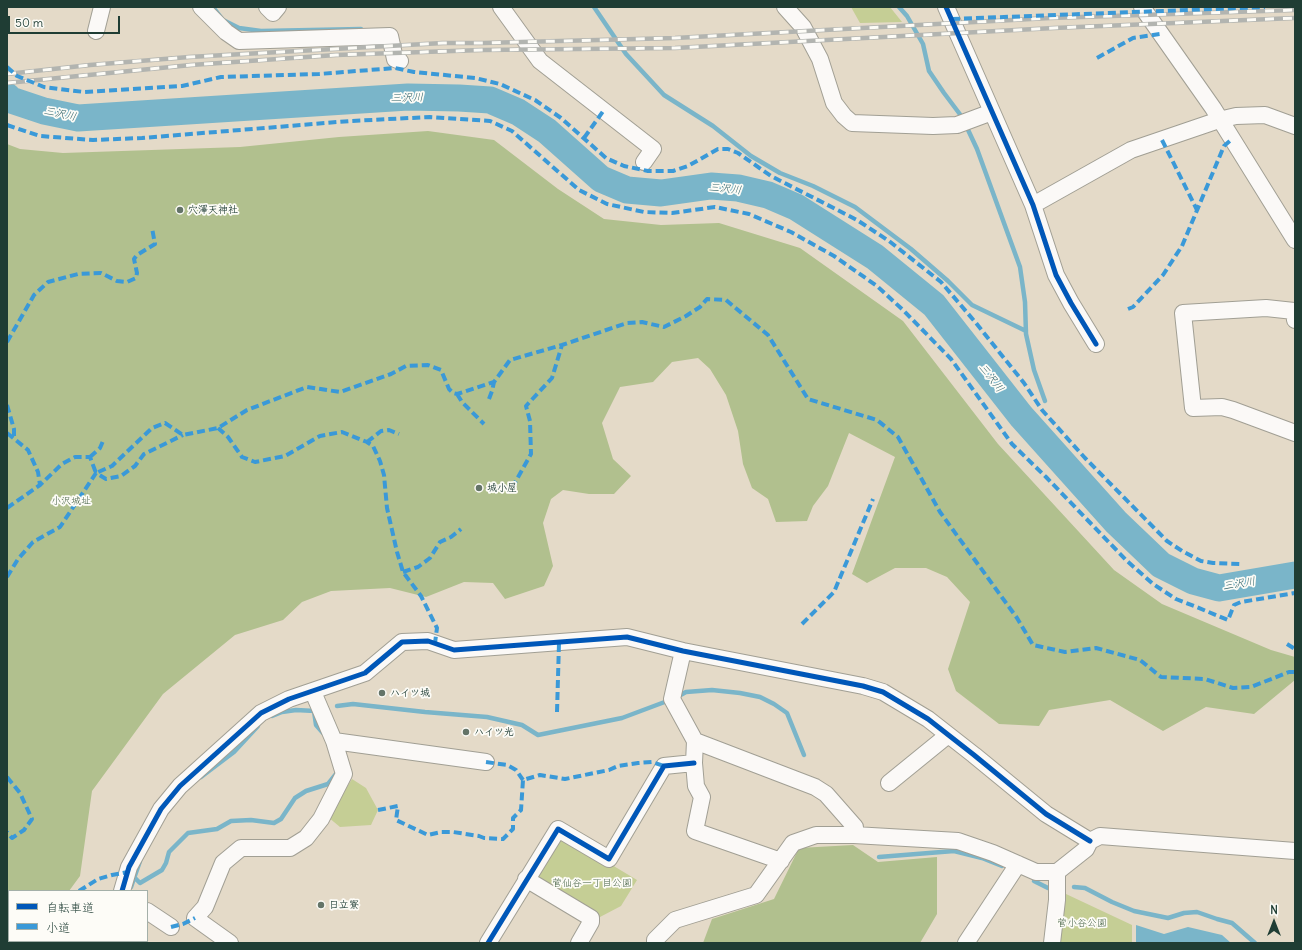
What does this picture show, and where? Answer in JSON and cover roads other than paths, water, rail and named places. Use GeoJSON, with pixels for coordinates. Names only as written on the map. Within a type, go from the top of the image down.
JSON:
{"type":"FeatureCollection","features":[{"type":"Feature","properties":{"kind":"street"},"geometry":{"type":"LineString","coordinates":[[96,31],[102,7]]}},
{"type":"Feature","properties":{"kind":"street"},"geometry":{"type":"LineString","coordinates":[[201,7],[226,32],[239,41],[390,36],[395,58],[400,61]]}},
{"type":"Feature","properties":{"kind":"street"},"geometry":{"type":"LineString","coordinates":[[268,7],[273,13],[278,7]]}},
{"type":"Feature","properties":{"kind":"street"},"geometry":{"type":"LineString","coordinates":[[501,7],[540,61],[653,149],[644,162]]}},
{"type":"Feature","properties":{"kind":"street"},"geometry":{"type":"LineString","coordinates":[[785,7],[803,27],[820,59],[834,103],[844,116],[852,123],[933,126],[964,123],[992,112]]}},
{"type":"Feature","properties":{"kind":"street"},"geometry":{"type":"LineString","coordinates":[[946,7],[1032,205],[1056,275],[1096,344]]}},
{"type":"Feature","properties":{"kind":"street"},"geometry":{"type":"LineString","coordinates":[[1142,7],[1212,108],[1295,240]]}},
{"type":"Feature","properties":{"kind":"street"},"geometry":{"type":"LineString","coordinates":[[1032,205],[1131,150],[1219,120],[1236,116],[1265,115],[1295,126]]}},
{"type":"Feature","properties":{"kind":"street"},"geometry":{"type":"LineString","coordinates":[[1295,320],[1294,311],[1266,308],[1183,313],[1193,408],[1222,407],[1295,433]]}},
{"type":"Feature","properties":{"kind":"street"},"geometry":{"type":"LineString","coordinates":[[122,890],[129,867],[161,809],[180,786],[261,713],[290,699],[365,673],[402,642],[428,641],[454,650],[627,637],[683,650],[863,686],[883,692],[928,719],[974,754],[1046,814],[1090,841]]}},
{"type":"Feature","properties":{"kind":"street"},"geometry":{"type":"LineString","coordinates":[[683,650],[672,699],[695,741],[694,763],[696,786],[702,797],[695,831],[780,861]]}},
{"type":"Feature","properties":{"kind":"street"},"geometry":{"type":"LineString","coordinates":[[230,943],[195,918],[205,907],[223,863],[241,848],[290,848],[306,838],[321,819],[344,774],[334,741],[313,692]]}},
{"type":"Feature","properties":{"kind":"street"},"geometry":{"type":"LineString","coordinates":[[889,784],[948,735]]}},
{"type":"Feature","properties":{"kind":"street"},"geometry":{"type":"LineString","coordinates":[[334,741],[486,762]]}},
{"type":"Feature","properties":{"kind":"street"},"geometry":{"type":"LineString","coordinates":[[695,741],[814,787],[826,794],[855,827],[854,835]]}},
{"type":"Feature","properties":{"kind":"street"},"geometry":{"type":"LineString","coordinates":[[488,943],[558,829],[609,859],[664,766],[694,763]]}},
{"type":"Feature","properties":{"kind":"street"},"geometry":{"type":"LineString","coordinates":[[654,943],[655,940],[675,920],[756,895],[793,843],[816,835],[854,835],[958,841],[993,852],[1036,872],[1057,872],[1086,849],[1090,841],[1100,836],[1295,851]]}},
{"type":"Feature","properties":{"kind":"street"},"geometry":{"type":"LineString","coordinates":[[966,943],[1018,864]]}},
{"type":"Feature","properties":{"kind":"street"},"geometry":{"type":"LineString","coordinates":[[1052,943],[1057,900],[1057,872]]}},
{"type":"Feature","properties":{"kind":"street"},"geometry":{"type":"LineString","coordinates":[[526,879],[591,918],[591,922],[579,943]]}},
{"type":"Feature","properties":{"kind":"street"},"geometry":{"type":"LineString","coordinates":[[148,913],[171,927]]}},
{"type":"Feature","properties":{"kind":"water"},"geometry":{"type":"Polygon","coordinates":[[[1136,925],[1164,934],[1188,927],[1222,935],[1231,943],[1136,943],[1136,925]]]}},
{"type":"Feature","properties":{"kind":"waterway"},"geometry":{"type":"LineString","coordinates":[[213,7],[223,20],[239,28],[261,31],[361,29]]}},
{"type":"Feature","properties":{"kind":"waterway"},"geometry":{"type":"LineString","coordinates":[[594,7],[626,54],[664,95],[713,126],[751,156],[780,173],[813,186],[855,207],[911,249],[948,281],[972,305],[1026,331]]}},
{"type":"Feature","properties":{"kind":"waterway"},"geometry":{"type":"LineString","coordinates":[[899,7],[907,16],[923,44],[929,71],[962,117],[977,149],[1020,267],[1025,302],[1026,334],[1034,370],[1045,401]]}},
{"type":"Feature","properties":{"kind":"waterway","name":"三沢川"},"geometry":{"type":"LineString","coordinates":[[7,96],[11,100],[44,111],[78,118],[408,97],[490,100],[518,112],[547,131],[601,179],[627,190],[661,193],[711,186],[738,188],[768,195],[796,207],[875,257],[934,305],[1021,416],[1116,522],[1161,565],[1193,581],[1219,588],[1295,575]]}},
{"type":"Feature","properties":{"kind":"waterway"},"geometry":{"type":"LineString","coordinates":[[677,697],[686,692],[712,690],[760,697],[787,713],[804,755]]}},
{"type":"Feature","properties":{"kind":"waterway"},"geometry":{"type":"LineString","coordinates":[[337,706],[353,704],[487,717],[522,725],[538,735],[622,718],[670,700]]}},
{"type":"Feature","properties":{"kind":"waterway"},"geometry":{"type":"LineString","coordinates":[[272,716],[282,712],[296,710],[315,711]]}},
{"type":"Feature","properties":{"kind":"waterway"},"geometry":{"type":"LineString","coordinates":[[314,711],[316,725],[323,733]]}},
{"type":"Feature","properties":{"kind":"waterway"},"geometry":{"type":"LineString","coordinates":[[201,777],[234,752],[258,726]]}},
{"type":"Feature","properties":{"kind":"waterway"},"geometry":{"type":"LineString","coordinates":[[135,878],[140,883],[162,870],[169,852],[188,833],[217,829],[231,821],[251,820],[274,823],[281,819],[295,798],[306,791],[328,784],[336,774]]}},
{"type":"Feature","properties":{"kind":"waterway"},"geometry":{"type":"LineString","coordinates":[[879,857],[954,851],[982,858],[1002,866]]}},
{"type":"Feature","properties":{"kind":"waterway"},"geometry":{"type":"LineString","coordinates":[[131,887],[140,861]]}},
{"type":"Feature","properties":{"kind":"waterway"},"geometry":{"type":"LineString","coordinates":[[1034,881],[1048,888]]}},
{"type":"Feature","properties":{"kind":"waterway"},"geometry":{"type":"LineString","coordinates":[[1074,887],[1085,888],[1112,902],[1134,911],[1168,918],[1184,913],[1197,912],[1232,923],[1255,943]]}},
{"type":"Feature","properties":{"kind":"railway"},"geometry":{"type":"LineString","coordinates":[[7,74],[90,65],[189,57],[443,43],[675,38],[1050,18],[1295,10]]}},
{"type":"Feature","properties":{"kind":"railway"},"geometry":{"type":"LineString","coordinates":[[7,83],[191,65],[336,55],[482,50],[675,48],[1054,28],[1295,18]]}},
{"type":"Feature","properties":{"kind":"place","name":"穴澤天神社"},"geometry":{"type":"Point","coordinates":[180,210]}},
{"type":"Feature","properties":{"kind":"place","name":"城小屋"},"geometry":{"type":"Point","coordinates":[479,488]}},
{"type":"Feature","properties":{"kind":"place","name":"ハイツ城"},"geometry":{"type":"Point","coordinates":[382,693]}},
{"type":"Feature","properties":{"kind":"place","name":"ハイツ光"},"geometry":{"type":"Point","coordinates":[466,732]}},
{"type":"Feature","properties":{"kind":"place","name":"日立寮"},"geometry":{"type":"Point","coordinates":[321,905]}},
{"type":"Feature","properties":{"kind":"park label","name":"小沢城址"},"geometry":{"type":"Point","coordinates":[71,501]}},
{"type":"Feature","properties":{"kind":"park label","name":"菅仙谷一丁目公園"},"geometry":{"type":"Point","coordinates":[592,883]}},
{"type":"Feature","properties":{"kind":"park label","name":"菅小谷公園"},"geometry":{"type":"Point","coordinates":[1082,923]}}]}
